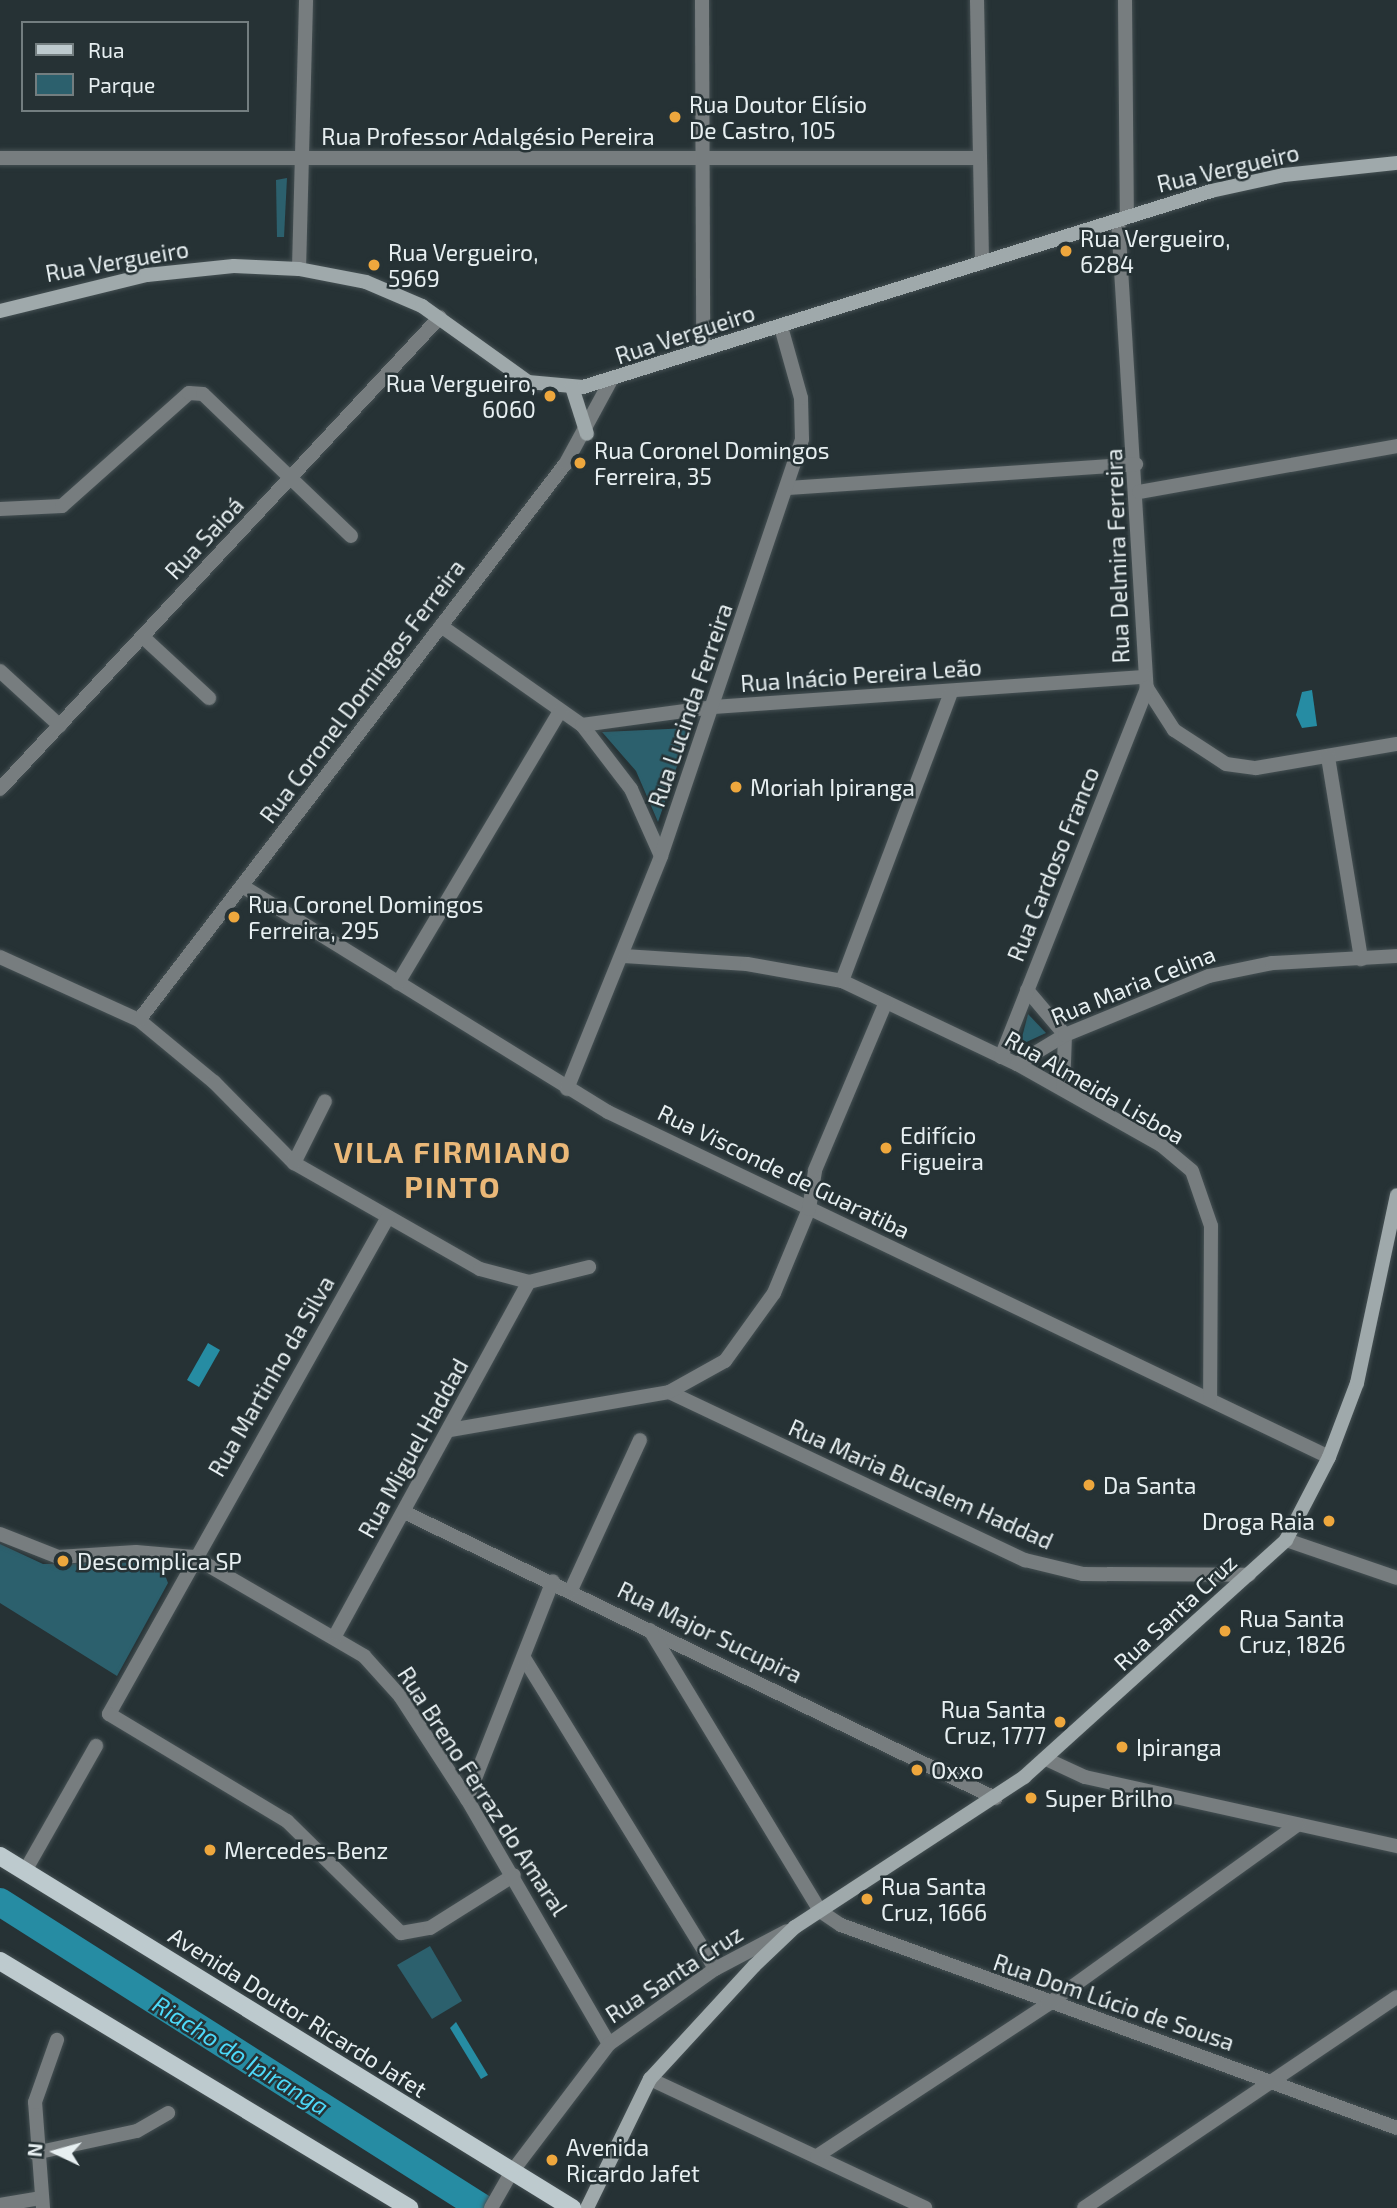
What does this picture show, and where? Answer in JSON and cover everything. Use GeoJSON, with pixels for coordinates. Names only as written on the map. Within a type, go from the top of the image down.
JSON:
{"type":"FeatureCollection","features":[{"type":"Feature","properties":{"kind":"main road","name":"Rua Vergueiro"},"geometry":{"type":"LineString","coordinates":[[0,311],[147,275],[234,266],[299,269],[366,282],[440,317],[511,374],[543,386],[572,387],[610,383],[703,348],[781,327],[1122,219],[1284,175],[1397,163]]}},
{"type":"Feature","properties":{"kind":"main road"},"geometry":{"type":"LineString","coordinates":[[572,387],[587,434]]}},
{"type":"Feature","properties":{"kind":"main road","name":"Rua Santa Cruz"},"geometry":{"type":"LineString","coordinates":[[587,2208],[650,2079],[795,1927],[995,1798],[1046,1759],[1249,1576],[1286,1539],[1329,1457],[1357,1383],[1392,1248],[1397,1195]]}},
{"type":"Feature","properties":{"kind":"main road","name":"Avenida Doutor Ricardo Jafet"},"geometry":{"type":"LineString","coordinates":[[0,1856],[507,2181],[572,2208]]}},
{"type":"Feature","properties":{"kind":"main road"},"geometry":{"type":"LineString","coordinates":[[0,1961],[409,2208]]}},
{"type":"Feature","properties":{"kind":"street"},"geometry":{"type":"LineString","coordinates":[[299,269],[307,158],[306,0]]}},
{"type":"Feature","properties":{"kind":"street"},"geometry":{"type":"LineString","coordinates":[[702,0],[703,348]]}},
{"type":"Feature","properties":{"kind":"street"},"geometry":{"type":"LineString","coordinates":[[977,0],[977,158],[982,263]]}},
{"type":"Feature","properties":{"kind":"street","name":"Rua Delmira Ferreira"},"geometry":{"type":"LineString","coordinates":[[1125,0],[1122,219],[1139,492],[1146,683],[1174,730],[1226,764],[1256,768],[1397,744]]}},
{"type":"Feature","properties":{"kind":"street","name":"Rua Professor Adalgésio Pereira"},"geometry":{"type":"LineString","coordinates":[[0,158],[977,158]]}},
{"type":"Feature","properties":{"kind":"street","name":"Rua Saioá"},"geometry":{"type":"LineString","coordinates":[[0,789],[440,317]]}},
{"type":"Feature","properties":{"kind":"street","name":"Rua Lucinda Ferreira"},"geometry":{"type":"LineString","coordinates":[[567,1089],[624,956],[662,856],[788,488],[804,416],[781,327]]}},
{"type":"Feature","properties":{"kind":"street","name":"Rua Coronel Domingos Ferreira"},"geometry":{"type":"LineString","coordinates":[[139,1020],[587,434],[610,383]]}},
{"type":"Feature","properties":{"kind":"street"},"geometry":{"type":"LineString","coordinates":[[0,509],[62,506],[189,393],[203,394],[351,536]]}},
{"type":"Feature","properties":{"kind":"street"},"geometry":{"type":"LineString","coordinates":[[1139,492],[1397,446]]}},
{"type":"Feature","properties":{"kind":"street"},"geometry":{"type":"LineString","coordinates":[[788,488],[1136,464]]}},
{"type":"Feature","properties":{"kind":"street"},"geometry":{"type":"LineString","coordinates":[[441,626],[582,725],[631,789],[662,856]]}},
{"type":"Feature","properties":{"kind":"street"},"geometry":{"type":"LineString","coordinates":[[143,637],[209,698]]}},
{"type":"Feature","properties":{"kind":"street"},"geometry":{"type":"LineString","coordinates":[[0,671],[60,726]]}},
{"type":"Feature","properties":{"kind":"street","name":"Rua Inácio Pereira Leão"},"geometry":{"type":"LineString","coordinates":[[582,725],[713,707],[1146,683]]}},
{"type":"Feature","properties":{"kind":"street","name":"Rua Cardoso Franco"},"geometry":{"type":"LineString","coordinates":[[1001,1056],[1146,683]]}},
{"type":"Feature","properties":{"kind":"street"},"geometry":{"type":"LineString","coordinates":[[842,981],[951,693]]}},
{"type":"Feature","properties":{"kind":"street"},"geometry":{"type":"LineString","coordinates":[[398,983],[560,711]]}},
{"type":"Feature","properties":{"kind":"street"},"geometry":{"type":"LineString","coordinates":[[1328,757],[1361,959]]}},
{"type":"Feature","properties":{"kind":"street","name":"Rua Visconde de Guaratiba"},"geometry":{"type":"LineString","coordinates":[[242,886],[567,1089],[809,1209],[1329,1457]]}},
{"type":"Feature","properties":{"kind":"street","name":"Rua Almeida Lisboa"},"geometry":{"type":"LineString","coordinates":[[624,956],[747,964],[842,981],[1017,1063],[1161,1145],[1192,1171],[1204,1192],[1212,1269],[1210,1399]]}},
{"type":"Feature","properties":{"kind":"street","name":"Rua Maria Celina"},"geometry":{"type":"LineString","coordinates":[[1017,1063],[1065,1035],[1243,966],[1397,956]]}},
{"type":"Feature","properties":{"kind":"street"},"geometry":{"type":"LineString","coordinates":[[0,957],[139,1020],[214,1082],[294,1163],[480,1269],[529,1282],[589,1267]]}},
{"type":"Feature","properties":{"kind":"street"},"geometry":{"type":"LineString","coordinates":[[1027,990],[1065,1035],[1063,1089]]}},
{"type":"Feature","properties":{"kind":"street"},"geometry":{"type":"LineString","coordinates":[[450,1430],[668,1392],[725,1361],[745,1338],[774,1293],[809,1209],[815,1170],[886,1002]]}},
{"type":"Feature","properties":{"kind":"street"},"geometry":{"type":"LineString","coordinates":[[294,1163],[325,1101]]}},
{"type":"Feature","properties":{"kind":"street","name":"Rua Martinho da Silva"},"geometry":{"type":"LineString","coordinates":[[388,1217],[194,1557],[109,1714],[287,1821],[391,1926],[411,1936],[514,1875]]}},
{"type":"Feature","properties":{"kind":"street","name":"Rua Miguel Haddad"},"geometry":{"type":"LineString","coordinates":[[336,1634],[529,1282]]}},
{"type":"Feature","properties":{"kind":"street","name":"Rua Maria Bucalem Haddad"},"geometry":{"type":"LineString","coordinates":[[668,1392],[1026,1560],[1083,1574],[1249,1576]]}},
{"type":"Feature","properties":{"kind":"street"},"geometry":{"type":"LineString","coordinates":[[571,1590],[640,1440]]}},
{"type":"Feature","properties":{"kind":"street","name":"Rua Major Sucupira"},"geometry":{"type":"LineString","coordinates":[[404,1512],[553,1581],[995,1798]]}},
{"type":"Feature","properties":{"kind":"street","name":"Rua Breno Ferraz do Amaral"},"geometry":{"type":"LineString","coordinates":[[0,1534],[58,1557],[136,1552],[194,1557],[336,1634],[400,1696],[514,1875],[610,2043]]}},
{"type":"Feature","properties":{"kind":"street"},"geometry":{"type":"LineString","coordinates":[[1286,1539],[1397,1578]]}},
{"type":"Feature","properties":{"kind":"street"},"geometry":{"type":"LineString","coordinates":[[467,1799],[553,1581]]}},
{"type":"Feature","properties":{"kind":"street"},"geometry":{"type":"LineString","coordinates":[[650,1630],[820,1911]]}},
{"type":"Feature","properties":{"kind":"street"},"geometry":{"type":"LineString","coordinates":[[524,1658],[715,1969]]}},
{"type":"Feature","properties":{"kind":"street"},"geometry":{"type":"LineString","coordinates":[[25,1871],[96,1746]]}},
{"type":"Feature","properties":{"kind":"street"},"geometry":{"type":"LineString","coordinates":[[1046,1759],[1085,1777],[1397,1846]]}},
{"type":"Feature","properties":{"kind":"street"},"geometry":{"type":"LineString","coordinates":[[817,2155],[1048,2004],[1297,1825]]}},
{"type":"Feature","properties":{"kind":"street","name":"Rua Dom Lúcio de Sousa"},"geometry":{"type":"LineString","coordinates":[[820,1911],[873,1942],[1271,2081],[1397,2128]]}},
{"type":"Feature","properties":{"kind":"street","name":"Rua Santa Cruz"},"geometry":{"type":"LineString","coordinates":[[491,2208],[507,2181],[610,2043],[715,1969],[795,1927]]}},
{"type":"Feature","properties":{"kind":"street"},"geometry":{"type":"LineString","coordinates":[[1084,2208],[1397,1997]]}},
{"type":"Feature","properties":{"kind":"street"},"geometry":{"type":"LineString","coordinates":[[0,2205],[42,2203],[35,2153],[34,2102],[57,2040]]}},
{"type":"Feature","properties":{"kind":"street"},"geometry":{"type":"LineString","coordinates":[[650,2079],[817,2155],[925,2208]]}},
{"type":"Feature","properties":{"kind":"street"},"geometry":{"type":"LineString","coordinates":[[35,2153],[137,2131],[168,2113]]}},
{"type":"Feature","properties":{"kind":"green space"},"geometry":{"type":"Polygon","coordinates":[[[287,178],[284,237],[277,237],[276,180],[287,178]]]}},
{"type":"Feature","properties":{"kind":"green space"},"geometry":{"type":"Polygon","coordinates":[[[690,728],[658,822],[636,771],[602,732],[690,728]]]}},
{"type":"Feature","properties":{"kind":"green space"},"geometry":{"type":"Polygon","coordinates":[[[1028,1014],[1046,1033],[1020,1045],[1028,1014]]]}},
{"type":"Feature","properties":{"kind":"green space"},"geometry":{"type":"Polygon","coordinates":[[[0,1544],[43,1564],[160,1562],[168,1583],[117,1676],[0,1603],[0,1544]]]}},
{"type":"Feature","properties":{"kind":"green space"},"geometry":{"type":"Polygon","coordinates":[[[430,1946],[462,2001],[432,2019],[397,1965],[430,1946]]]}},
{"type":"Feature","properties":{"kind":"shaded area"},"geometry":{"type":"Polygon","coordinates":[[[1312,690],[1317,726],[1302,728],[1296,715],[1302,692],[1312,690]]]}},
{"type":"Feature","properties":{"kind":"shaded area"},"geometry":{"type":"Polygon","coordinates":[[[208,1343],[220,1350],[199,1387],[187,1380],[208,1343]]]}},
{"type":"Feature","properties":{"kind":"shaded area"},"geometry":{"type":"Polygon","coordinates":[[[456,2022],[488,2075],[481,2079],[450,2028],[456,2022]]]}},
{"type":"Feature","properties":{"kind":"waterway","name":"Riacho do Ipiranga"},"geometry":{"type":"LineString","coordinates":[[0,1902],[482,2208]]}},
{"type":"Feature","properties":{"kind":"place","name":"Rua Doutor Elísio De Castro, 105"},"geometry":{"type":"Point","coordinates":[675,117]}},
{"type":"Feature","properties":{"kind":"place","name":"Rua Vergueiro, 6284"},"geometry":{"type":"Point","coordinates":[1066,251]}},
{"type":"Feature","properties":{"kind":"place","name":"Rua Vergueiro, 5969"},"geometry":{"type":"Point","coordinates":[374,265]}},
{"type":"Feature","properties":{"kind":"place","name":"Rua Vergueiro, 6060"},"geometry":{"type":"Point","coordinates":[550,396]}},
{"type":"Feature","properties":{"kind":"place","name":"Rua Coronel Domingos Ferreira, 35"},"geometry":{"type":"Point","coordinates":[580,463]}},
{"type":"Feature","properties":{"kind":"place","name":"Moriah Ipiranga"},"geometry":{"type":"Point","coordinates":[736,787]}},
{"type":"Feature","properties":{"kind":"place","name":"Rua Coronel Domingos Ferreira, 295"},"geometry":{"type":"Point","coordinates":[234,917]}},
{"type":"Feature","properties":{"kind":"place","name":"Edifício Figueira"},"geometry":{"type":"Point","coordinates":[886,1148]}},
{"type":"Feature","properties":{"kind":"place","name":"Da Santa"},"geometry":{"type":"Point","coordinates":[1089,1485]}},
{"type":"Feature","properties":{"kind":"place","name":"Droga Raia"},"geometry":{"type":"Point","coordinates":[1329,1521]}},
{"type":"Feature","properties":{"kind":"place","name":"Descomplica SP"},"geometry":{"type":"Point","coordinates":[63,1561]}},
{"type":"Feature","properties":{"kind":"place","name":"Rua Santa Cruz, 1826"},"geometry":{"type":"Point","coordinates":[1225,1631]}},
{"type":"Feature","properties":{"kind":"place","name":"Rua Santa Cruz, 1777"},"geometry":{"type":"Point","coordinates":[1060,1722]}},
{"type":"Feature","properties":{"kind":"place","name":"Ipiranga"},"geometry":{"type":"Point","coordinates":[1122,1747]}},
{"type":"Feature","properties":{"kind":"place","name":"Oxxo"},"geometry":{"type":"Point","coordinates":[917,1770]}},
{"type":"Feature","properties":{"kind":"place","name":"Super Brilho"},"geometry":{"type":"Point","coordinates":[1031,1798]}},
{"type":"Feature","properties":{"kind":"place","name":"Mercedes-Benz"},"geometry":{"type":"Point","coordinates":[210,1850]}},
{"type":"Feature","properties":{"kind":"place","name":"Rua Santa Cruz, 1666"},"geometry":{"type":"Point","coordinates":[867,1899]}},
{"type":"Feature","properties":{"kind":"place","name":"Avenida Ricardo Jafet"},"geometry":{"type":"Point","coordinates":[552,2160]}},
{"type":"Feature","properties":{"kind":"district","name":"VILA FIRMIANO PINTO"},"geometry":{"type":"Point","coordinates":[453,1168]}}]}
